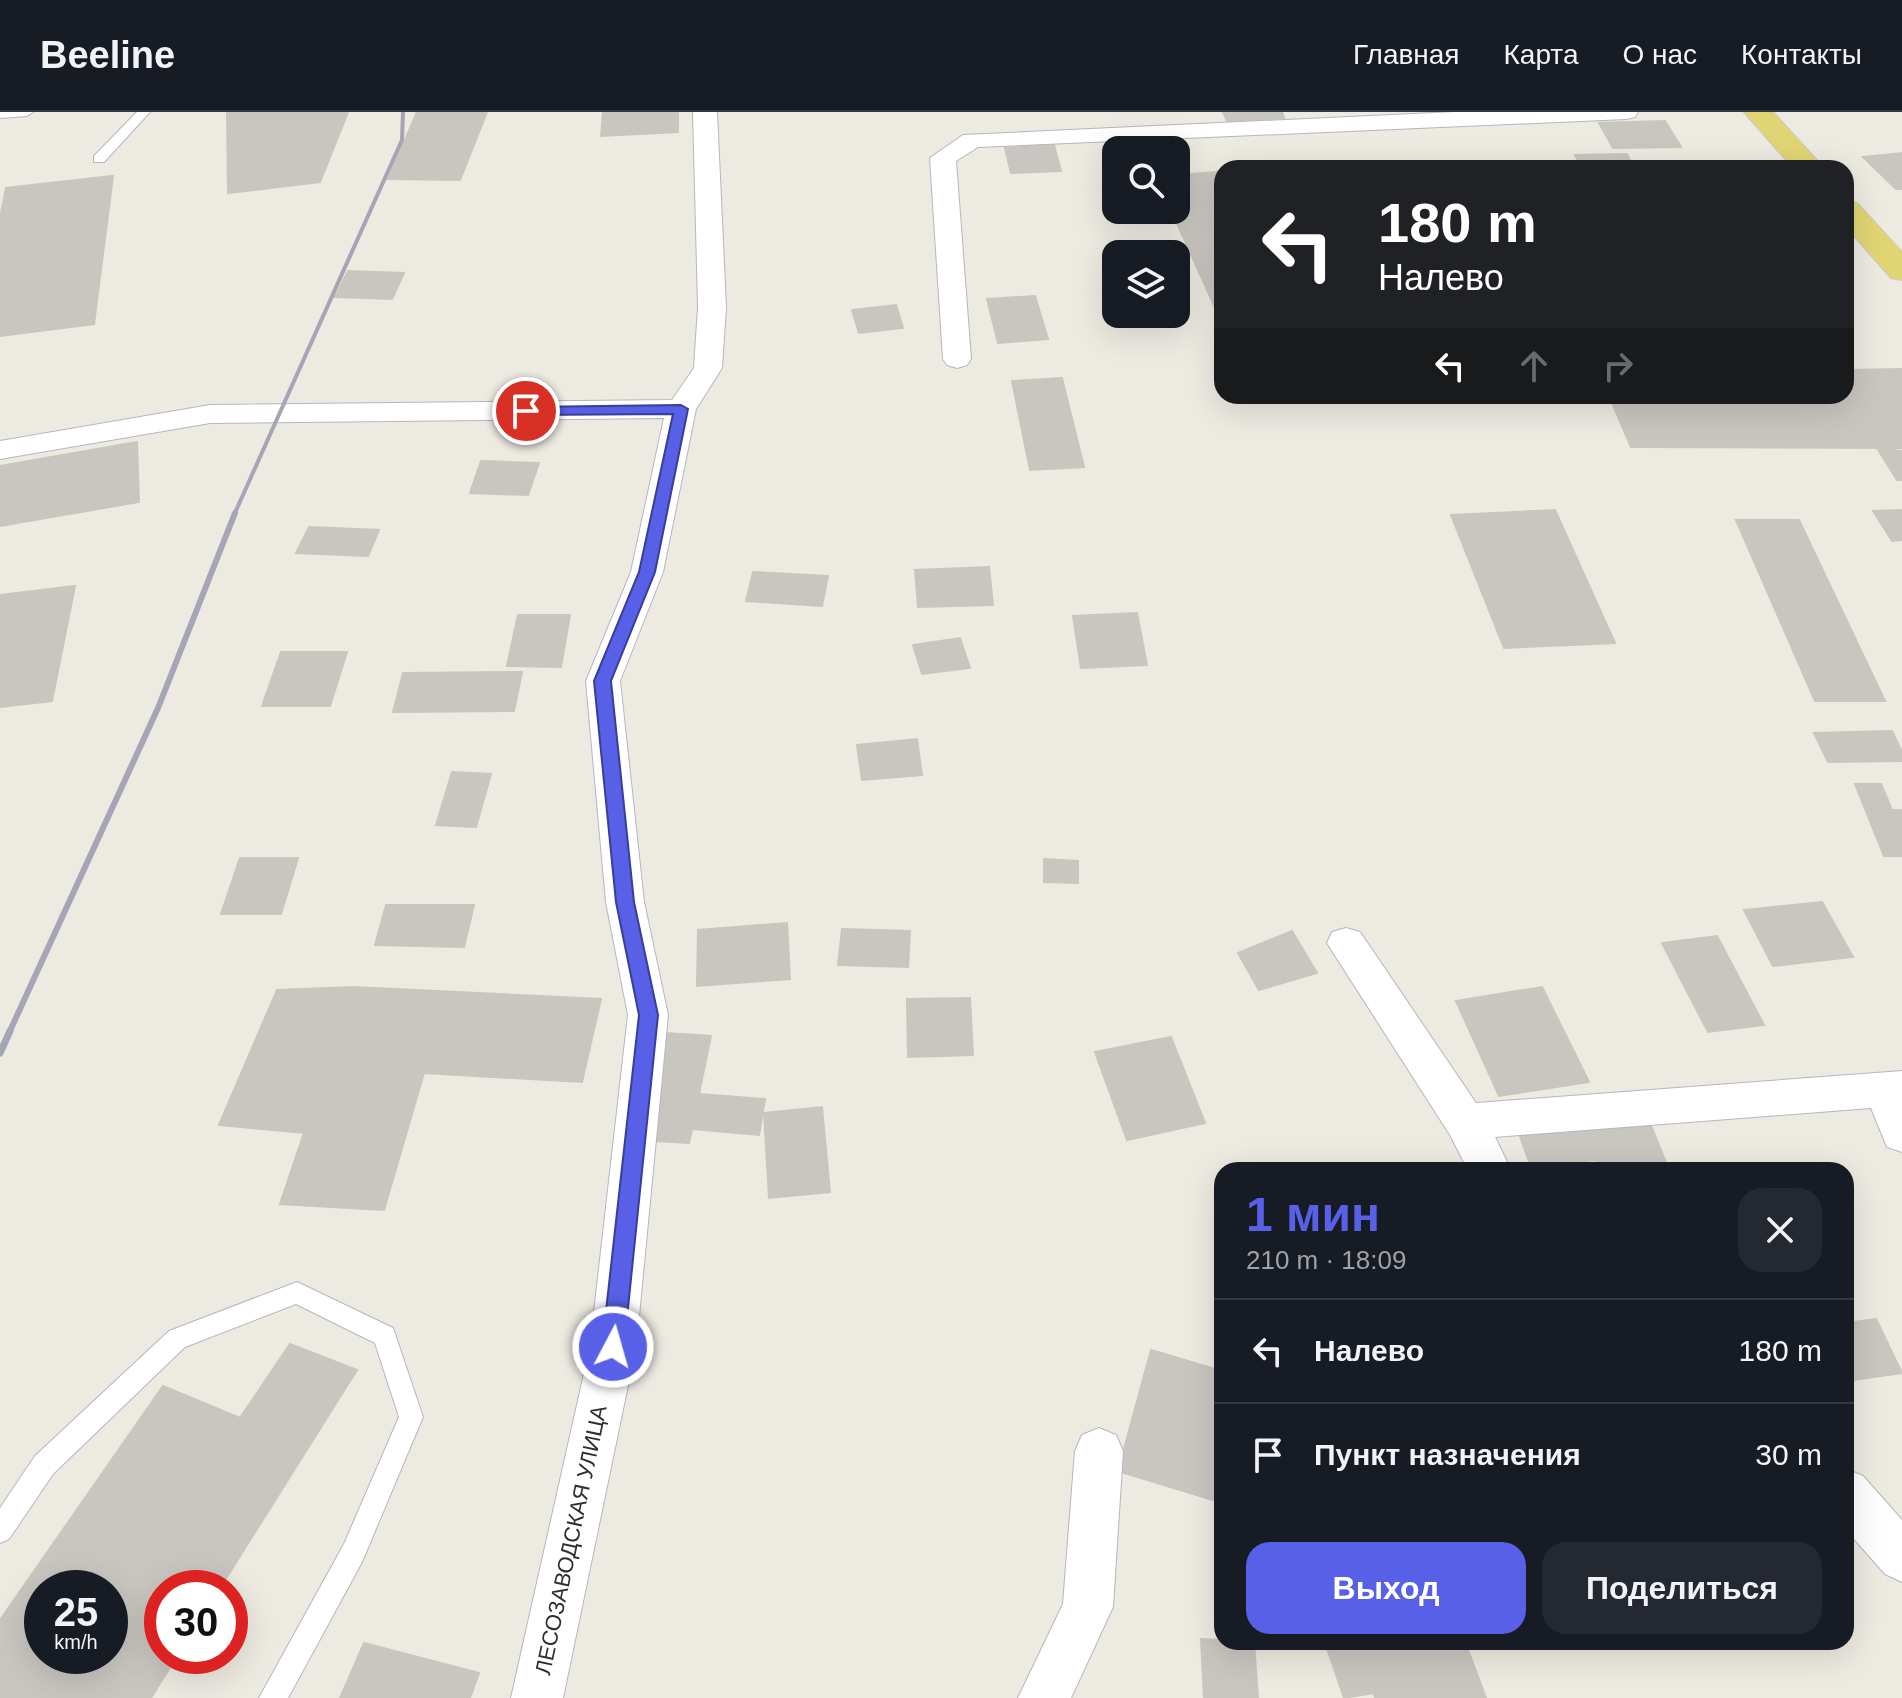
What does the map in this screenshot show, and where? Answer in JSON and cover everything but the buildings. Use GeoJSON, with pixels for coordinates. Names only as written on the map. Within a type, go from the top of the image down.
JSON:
{"type":"FeatureCollection","features":[{"type":"Feature","properties":{"kind":"main road"},"geometry":{"type":"LineString","coordinates":[[1758,112],[1802,160]]}},
{"type":"Feature","properties":{"kind":"main road"},"geometry":{"type":"LineString","coordinates":[[1854,218],[1902,271]]}},
{"type":"Feature","properties":{"kind":"street","name":"ЛЕСОЗАВОДСКАЯ УЛИЦА"},"geometry":{"type":"LineString","coordinates":[[537,1698],[613,1347],[648,1015],[625,902],[603,681],[647,572],[681,409],[708,368],[712,307],[705,112]]}},
{"type":"Feature","properties":{"kind":"street"},"geometry":{"type":"LineString","coordinates":[[957,359],[943,158],[972,140],[1626,112]]}},
{"type":"Feature","properties":{"kind":"street"},"geometry":{"type":"LineString","coordinates":[[0,450],[210,414],[681,409]]}},
{"type":"Feature","properties":{"kind":"street"},"geometry":{"type":"LineString","coordinates":[[1346,943],[1465,1122],[1486,1162]]}},
{"type":"Feature","properties":{"kind":"street"},"geometry":{"type":"LineString","coordinates":[[1465,1122],[1894,1089],[1902,1134]]}},
{"type":"Feature","properties":{"kind":"street"},"geometry":{"type":"LineString","coordinates":[[1044,1698],[1088,1607],[1099,1451]]}},
{"type":"Feature","properties":{"kind":"street"},"geometry":{"type":"LineString","coordinates":[[1854,1502],[1902,1557]]}},
{"type":"Feature","properties":{"kind":"lane"},"geometry":{"type":"LineString","coordinates":[[0,114],[27,112]]}},
{"type":"Feature","properties":{"kind":"lane"},"geometry":{"type":"LineString","coordinates":[[99,159],[144,112]]}},
{"type":"Feature","properties":{"kind":"lane"},"geometry":{"type":"LineString","coordinates":[[0,1530],[44,1465],[177,1339],[297,1293],[385,1336],[411,1417],[353,1553],[273,1698]]}},
{"type":"Feature","properties":{"kind":"railway"},"geometry":{"type":"LineString","coordinates":[[234,515],[402,140],[403,112]]}},
{"type":"Feature","properties":{"kind":"railway"},"geometry":{"type":"LineString","coordinates":[[9,1033],[158,708],[235,513]]}},
{"type":"Feature","properties":{"kind":"railway"},"geometry":{"type":"LineString","coordinates":[[0,1053],[10,1031]]}},
{"type":"Feature","properties":{"kind":"route"},"geometry":{"type":"LineString","coordinates":[[526,411],[681,409],[647,572],[603,681],[625,902],[648,1015],[613,1347]]}}]}
